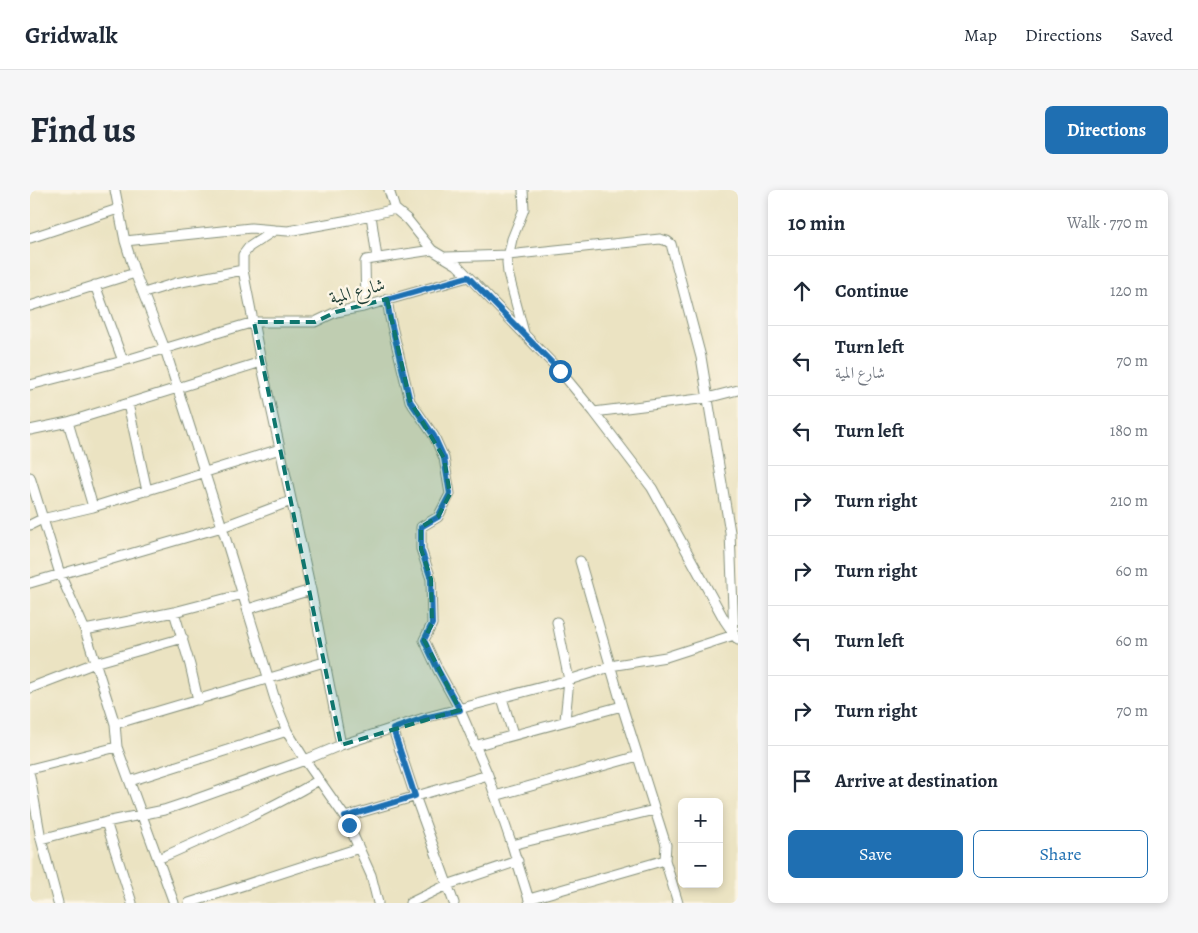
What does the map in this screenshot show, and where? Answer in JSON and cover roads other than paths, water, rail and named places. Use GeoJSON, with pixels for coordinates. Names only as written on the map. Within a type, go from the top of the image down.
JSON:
{"type":"FeatureCollection","features":[{"type":"Feature","properties":{"kind":"street"},"geometry":{"type":"LineString","coordinates":[[114,190],[125,241],[165,349],[277,706],[287,731],[345,817],[371,874],[378,903]]}},
{"type":"Feature","properties":{"kind":"street"},"geometry":{"type":"LineString","coordinates":[[389,190],[395,210],[407,219],[432,250],[457,265],[560,371],[594,412],[652,488],[736,637]]}},
{"type":"Feature","properties":{"kind":"street"},"geometry":{"type":"LineString","coordinates":[[523,190],[524,209],[512,239],[508,255],[508,273],[525,335]]}},
{"type":"Feature","properties":{"kind":"street"},"geometry":{"type":"LineString","coordinates":[[30,238],[118,209]]}},
{"type":"Feature","properties":{"kind":"street"},"geometry":{"type":"LineString","coordinates":[[125,241],[251,228],[288,231],[395,210]]}},
{"type":"Feature","properties":{"kind":"street"},"geometry":{"type":"LineString","coordinates":[[371,215],[376,258]]}},
{"type":"Feature","properties":{"kind":"street"},"geometry":{"type":"LineString","coordinates":[[275,230],[249,246],[243,255],[244,270],[261,362],[311,590],[341,745]]}},
{"type":"Feature","properties":{"kind":"street"},"geometry":{"type":"LineString","coordinates":[[446,257],[508,255],[660,239],[671,244],[695,335],[730,532],[736,637]]}},
{"type":"Feature","properties":{"kind":"street"},"geometry":{"type":"LineString","coordinates":[[366,306],[365,262],[369,259],[432,250]]}},
{"type":"Feature","properties":{"kind":"street"},"geometry":{"type":"LineString","coordinates":[[144,293],[176,283],[244,270]]}},
{"type":"Feature","properties":{"kind":"street"},"geometry":{"type":"LineString","coordinates":[[30,306],[136,273]]}},
{"type":"Feature","properties":{"kind":"street","name":"شارع المية"},"geometry":{"type":"LineString","coordinates":[[30,385],[123,362],[254,322],[316,322],[336,312],[366,306],[468,277]]}},
{"type":"Feature","properties":{"kind":"street"},"geometry":{"type":"LineString","coordinates":[[95,286],[123,362]]}},
{"type":"Feature","properties":{"kind":"street"},"geometry":{"type":"LineString","coordinates":[[387,300],[410,401],[434,436],[444,458],[450,494],[438,517],[421,527],[421,549],[431,579],[432,624],[424,640],[460,710],[488,775],[518,861],[529,901],[665,860]]}},
{"type":"Feature","properties":{"kind":"street"},"geometry":{"type":"LineString","coordinates":[[30,430],[68,422],[261,362]]}},
{"type":"Feature","properties":{"kind":"street"},"geometry":{"type":"LineString","coordinates":[[594,412],[707,398],[738,390]]}},
{"type":"Feature","properties":{"kind":"street"},"geometry":{"type":"LineString","coordinates":[[128,404],[146,491]]}},
{"type":"Feature","properties":{"kind":"street"},"geometry":{"type":"LineString","coordinates":[[68,422],[93,507]]}},
{"type":"Feature","properties":{"kind":"street"},"geometry":{"type":"LineString","coordinates":[[30,525],[280,449]]}},
{"type":"Feature","properties":{"kind":"street"},"geometry":{"type":"LineString","coordinates":[[30,477],[60,574],[85,630],[115,724],[117,747],[174,903]]}},
{"type":"Feature","properties":{"kind":"street"},"geometry":{"type":"LineString","coordinates":[[30,583],[222,527],[291,501]]}},
{"type":"Feature","properties":{"kind":"street"},"geometry":{"type":"LineString","coordinates":[[580,561],[610,667],[666,845],[665,860],[678,903]]}},
{"type":"Feature","properties":{"kind":"street"},"geometry":{"type":"LineString","coordinates":[[248,609],[311,590]]}},
{"type":"Feature","properties":{"kind":"street"},"geometry":{"type":"LineString","coordinates":[[85,630],[174,612],[243,594]]}},
{"type":"Feature","properties":{"kind":"street"},"geometry":{"type":"LineString","coordinates":[[174,612],[183,638],[198,700]]}},
{"type":"Feature","properties":{"kind":"street"},"geometry":{"type":"LineString","coordinates":[[557,622],[569,680],[565,720]]}},
{"type":"Feature","properties":{"kind":"street"},"geometry":{"type":"LineString","coordinates":[[42,839],[106,822],[143,815],[188,802],[341,745],[424,718],[460,710],[610,667],[666,657],[736,637]]}},
{"type":"Feature","properties":{"kind":"street"},"geometry":{"type":"LineString","coordinates":[[30,688],[95,663],[183,638]]}},
{"type":"Feature","properties":{"kind":"street"},"geometry":{"type":"LineString","coordinates":[[115,724],[324,662]]}},
{"type":"Feature","properties":{"kind":"street"},"geometry":{"type":"LineString","coordinates":[[502,698],[513,734]]}},
{"type":"Feature","properties":{"kind":"street"},"geometry":{"type":"LineString","coordinates":[[474,746],[622,706]]}},
{"type":"Feature","properties":{"kind":"street"},"geometry":{"type":"LineString","coordinates":[[393,729],[454,903]]}},
{"type":"Feature","properties":{"kind":"street"},"geometry":{"type":"LineString","coordinates":[[130,781],[287,731]]}},
{"type":"Feature","properties":{"kind":"street"},"geometry":{"type":"LineString","coordinates":[[30,769],[117,747]]}},
{"type":"Feature","properties":{"kind":"street"},"geometry":{"type":"LineString","coordinates":[[495,796],[638,756]]}},
{"type":"Feature","properties":{"kind":"street"},"geometry":{"type":"LineString","coordinates":[[345,817],[488,775]]}},
{"type":"Feature","properties":{"kind":"street"},"geometry":{"type":"LineString","coordinates":[[30,776],[42,839],[58,903]]}},
{"type":"Feature","properties":{"kind":"street"},"geometry":{"type":"LineString","coordinates":[[158,859],[280,803],[319,780]]}},
{"type":"Feature","properties":{"kind":"street"},"geometry":{"type":"LineString","coordinates":[[512,845],[654,810]]}},
{"type":"Feature","properties":{"kind":"street"},"geometry":{"type":"LineString","coordinates":[[106,822],[132,903]]}},
{"type":"Feature","properties":{"kind":"street"},"geometry":{"type":"LineString","coordinates":[[189,903],[212,899],[359,848]]}},
{"type":"Feature","properties":{"kind":"street"},"geometry":{"type":"LineString","coordinates":[[410,903],[448,885],[518,861]]}}]}
